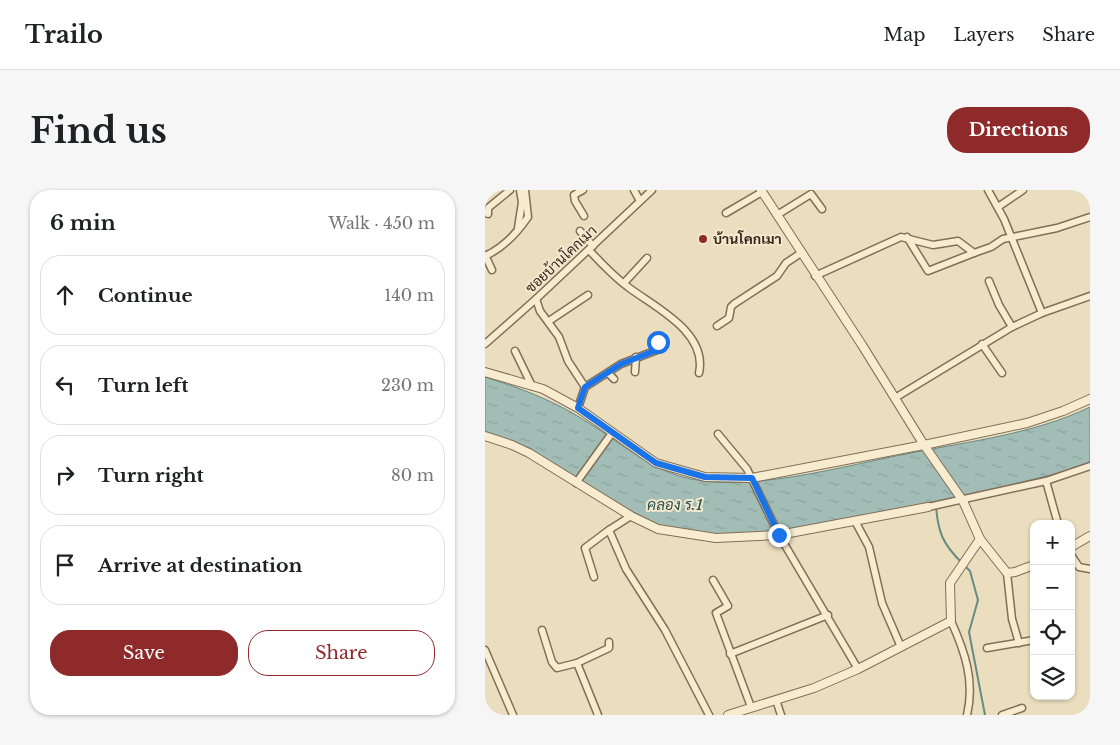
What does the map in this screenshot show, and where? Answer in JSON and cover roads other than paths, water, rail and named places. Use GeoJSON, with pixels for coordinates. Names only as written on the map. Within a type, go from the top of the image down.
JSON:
{"type":"FeatureCollection","features":[{"type":"Feature","properties":{"kind":"street"},"geometry":{"type":"LineString","coordinates":[[488,214],[487,208],[510,190]]}},
{"type":"Feature","properties":{"kind":"street"},"geometry":{"type":"LineString","coordinates":[[517,232],[522,202],[521,190]]}},
{"type":"Feature","properties":{"kind":"street"},"geometry":{"type":"LineString","coordinates":[[492,270],[485,256],[500,248],[517,232],[528,216],[525,190]]}},
{"type":"Feature","properties":{"kind":"street"},"geometry":{"type":"LineString","coordinates":[[583,190],[574,195],[575,201],[584,216]]}},
{"type":"Feature","properties":{"kind":"street"},"geometry":{"type":"LineString","coordinates":[[634,190],[640,202]]}},
{"type":"Feature","properties":{"kind":"street","name":"ซอยบ้านโคกเมา"},"geometry":{"type":"LineString","coordinates":[[485,343],[537,299],[652,190]]}},
{"type":"Feature","properties":{"kind":"street"},"geometry":{"type":"LineString","coordinates":[[988,190],[1012,238],[1042,313]]}},
{"type":"Feature","properties":{"kind":"street"},"geometry":{"type":"LineString","coordinates":[[998,207],[1023,190]]}},
{"type":"Feature","properties":{"kind":"street"},"geometry":{"type":"LineString","coordinates":[[726,213],[762,191],[924,445],[963,501],[980,539],[1007,573],[1012,618],[1019,643]]}},
{"type":"Feature","properties":{"kind":"street"},"geometry":{"type":"LineString","coordinates":[[777,214],[811,194],[822,209]]}},
{"type":"Feature","properties":{"kind":"street"},"geometry":{"type":"LineString","coordinates":[[907,237],[928,271],[991,247],[1003,239],[1057,228],[1090,216]]}},
{"type":"Feature","properties":{"kind":"street"},"geometry":{"type":"LineString","coordinates":[[581,231],[603,266],[669,317],[688,335],[698,349],[701,362],[699,373]]}},
{"type":"Feature","properties":{"kind":"street"},"geometry":{"type":"LineString","coordinates":[[815,276],[885,243],[907,237],[933,245],[961,242],[974,253]]}},
{"type":"Feature","properties":{"kind":"street"},"geometry":{"type":"LineString","coordinates":[[717,326],[729,318],[731,307],[734,304],[777,276],[786,263],[801,254]]}},
{"type":"Feature","properties":{"kind":"street"},"geometry":{"type":"LineString","coordinates":[[624,283],[647,258]]}},
{"type":"Feature","properties":{"kind":"street"},"geometry":{"type":"LineString","coordinates":[[989,281],[999,305],[1012,327]]}},
{"type":"Feature","properties":{"kind":"street"},"geometry":{"type":"LineString","coordinates":[[549,321],[588,295]]}},
{"type":"Feature","properties":{"kind":"street"},"geometry":{"type":"LineString","coordinates":[[895,398],[946,369],[982,344],[1012,327],[1042,313],[1090,296]]}},
{"type":"Feature","properties":{"kind":"street"},"geometry":{"type":"LineString","coordinates":[[537,299],[540,311],[559,337],[568,361],[585,387]]}},
{"type":"Feature","properties":{"kind":"street"},"geometry":{"type":"LineString","coordinates":[[578,408],[585,387],[609,374],[621,364],[657,350],[658,342]]}},
{"type":"Feature","properties":{"kind":"street"},"geometry":{"type":"LineString","coordinates":[[982,344],[1001,373]]}},
{"type":"Feature","properties":{"kind":"street"},"geometry":{"type":"LineString","coordinates":[[515,351],[532,386]]}},
{"type":"Feature","properties":{"kind":"street"},"geometry":{"type":"LineString","coordinates":[[635,358],[635,372]]}},
{"type":"Feature","properties":{"kind":"street"},"geometry":{"type":"LineString","coordinates":[[485,372],[543,389],[578,408],[656,463],[705,477],[752,478],[924,445],[1027,424],[1090,399]]}},
{"type":"Feature","properties":{"kind":"street"},"geometry":{"type":"LineString","coordinates":[[609,374],[614,379]]}},
{"type":"Feature","properties":{"kind":"street"},"geometry":{"type":"LineString","coordinates":[[575,483],[612,433]]}},
{"type":"Feature","properties":{"kind":"street"},"geometry":{"type":"LineString","coordinates":[[718,434],[735,452],[752,478],[779,535],[828,615],[858,669]]}},
{"type":"Feature","properties":{"kind":"street"},"geometry":{"type":"LineString","coordinates":[[485,436],[513,445],[529,453],[631,516],[658,529],[716,538],[779,535],[963,501],[1046,481],[1090,466]]}},
{"type":"Feature","properties":{"kind":"street"},"geometry":{"type":"LineString","coordinates":[[1046,481],[1057,520]]}},
{"type":"Feature","properties":{"kind":"street"},"geometry":{"type":"LineString","coordinates":[[594,577],[585,548],[631,516]]}},
{"type":"Feature","properties":{"kind":"street"},"geometry":{"type":"LineString","coordinates":[[855,520],[869,547],[883,603],[901,647]]}},
{"type":"Feature","properties":{"kind":"street"},"geometry":{"type":"LineString","coordinates":[[609,530],[626,569],[665,630],[709,715]]}},
{"type":"Feature","properties":{"kind":"street"},"geometry":{"type":"LineString","coordinates":[[1075,544],[1090,536]]}},
{"type":"Feature","properties":{"kind":"street"},"geometry":{"type":"LineString","coordinates":[[967,715],[970,703],[970,678],[965,650],[951,622],[950,583],[980,539]]}},
{"type":"Feature","properties":{"kind":"street"},"geometry":{"type":"LineString","coordinates":[[1075,560],[1079,567],[1090,569]]}},
{"type":"Feature","properties":{"kind":"street"},"geometry":{"type":"LineString","coordinates":[[1007,573],[1030,566]]}},
{"type":"Feature","properties":{"kind":"street"},"geometry":{"type":"LineString","coordinates":[[713,580],[728,606],[716,613],[751,707]]}},
{"type":"Feature","properties":{"kind":"street"},"geometry":{"type":"LineString","coordinates":[[730,654],[828,615]]}},
{"type":"Feature","properties":{"kind":"street"},"geometry":{"type":"LineString","coordinates":[[731,714],[858,669],[951,622]]}},
{"type":"Feature","properties":{"kind":"street"},"geometry":{"type":"LineString","coordinates":[[542,630],[555,667],[577,663],[609,648],[609,642]]}},
{"type":"Feature","properties":{"kind":"street"},"geometry":{"type":"LineString","coordinates":[[987,648],[1030,641]]}},
{"type":"Feature","properties":{"kind":"street"},"geometry":{"type":"LineString","coordinates":[[485,650],[513,715]]}},
{"type":"Feature","properties":{"kind":"street"},"geometry":{"type":"LineString","coordinates":[[577,663],[598,715]]}},
{"type":"Feature","properties":{"kind":"street"},"geometry":{"type":"LineString","coordinates":[[775,700],[781,715]]}},
{"type":"Feature","properties":{"kind":"street"},"geometry":{"type":"LineString","coordinates":[[1002,715],[1022,708]]}},
{"type":"Feature","properties":{"kind":"water","name":"คลอง ร.1"},"geometry":{"type":"Polygon","coordinates":[[[485,377],[526,391],[564,408],[655,466],[679,476],[704,481],[733,483],[763,481],[826,471],[1025,430],[1047,424],[1090,407],[1090,463],[1076,469],[935,503],[783,532],[715,535],[659,526],[581,483],[530,448],[485,435],[485,377]]]}},
{"type":"Feature","properties":{"kind":"waterway"},"geometry":{"type":"LineString","coordinates":[[936,506],[938,524],[943,538],[950,550],[962,563]]}},
{"type":"Feature","properties":{"kind":"waterway"},"geometry":{"type":"LineString","coordinates":[[965,566],[970,571],[978,600],[969,632],[985,715]]}},
{"type":"Feature","properties":{"kind":"place","name":"บ้านโคกเมา"},"geometry":{"type":"Point","coordinates":[703,239]}}]}
